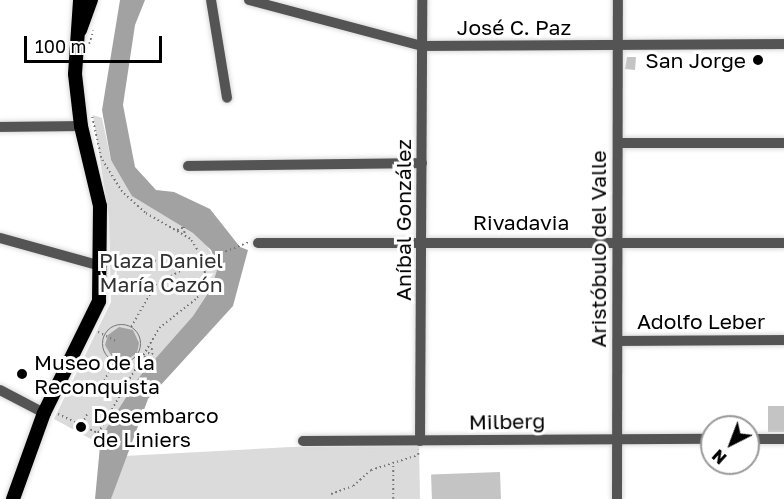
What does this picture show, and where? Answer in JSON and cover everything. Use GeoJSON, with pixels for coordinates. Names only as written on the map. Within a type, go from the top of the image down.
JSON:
{"type":"FeatureCollection","features":[{"type":"Feature","properties":{"kind":"main road"},"geometry":{"type":"LineString","coordinates":[[13,499],[47,407],[96,311],[107,264],[100,206],[81,126],[75,74],[80,0]]}},
{"type":"Feature","properties":{"kind":"main road"},"geometry":{"type":"LineString","coordinates":[[79,32],[91,0]]}},
{"type":"Feature","properties":{"kind":"street"},"geometry":{"type":"LineString","coordinates":[[211,0],[227,98]]}},
{"type":"Feature","properties":{"kind":"street","name":"José C. Paz"},"geometry":{"type":"LineString","coordinates":[[249,0],[422,46],[784,44]]}},
{"type":"Feature","properties":{"kind":"street","name":"Aníbal González"},"geometry":{"type":"LineString","coordinates":[[420,441],[423,242],[422,0]]}},
{"type":"Feature","properties":{"kind":"street","name":"Aristóbulo del Valle"},"geometry":{"type":"LineString","coordinates":[[617,499],[618,0]]}},
{"type":"Feature","properties":{"kind":"street"},"geometry":{"type":"LineString","coordinates":[[0,127],[81,126]]}},
{"type":"Feature","properties":{"kind":"street"},"geometry":{"type":"LineString","coordinates":[[618,143],[784,143]]}},
{"type":"Feature","properties":{"kind":"street"},"geometry":{"type":"LineString","coordinates":[[188,166],[422,163]]}},
{"type":"Feature","properties":{"kind":"street"},"geometry":{"type":"LineString","coordinates":[[0,238],[107,264]]}},
{"type":"Feature","properties":{"kind":"street","name":"Rivadavia"},"geometry":{"type":"LineString","coordinates":[[258,243],[618,241],[784,243]]}},
{"type":"Feature","properties":{"kind":"street","name":"Adolfo Leber"},"geometry":{"type":"LineString","coordinates":[[618,341],[784,340]]}},
{"type":"Feature","properties":{"kind":"street"},"geometry":{"type":"LineString","coordinates":[[0,390],[47,407]]}},
{"type":"Feature","properties":{"kind":"street","name":"Milberg"},"geometry":{"type":"LineString","coordinates":[[303,441],[700,439]]}},
{"type":"Feature","properties":{"kind":"street"},"geometry":{"type":"LineString","coordinates":[[760,439],[784,439]]}},
{"type":"Feature","properties":{"kind":"path"},"geometry":{"type":"LineString","coordinates":[[89,46],[94,23]]}},
{"type":"Feature","properties":{"kind":"path"},"geometry":{"type":"LineString","coordinates":[[47,407],[58,406],[57,413],[98,433],[159,328],[197,298],[205,282],[204,261],[185,235],[145,213],[122,192],[101,158],[91,113]]}},
{"type":"Feature","properties":{"kind":"path"},"geometry":{"type":"LineString","coordinates":[[177,231],[184,227],[185,235]]}},
{"type":"Feature","properties":{"kind":"path"},"geometry":{"type":"LineString","coordinates":[[131,327],[155,285],[170,273],[246,242]]}},
{"type":"Feature","properties":{"kind":"path"},"geometry":{"type":"LineString","coordinates":[[107,264],[131,257],[148,261]]}},
{"type":"Feature","properties":{"kind":"path"},"geometry":{"type":"LineString","coordinates":[[107,264],[128,265],[175,259],[192,265]]}},
{"type":"Feature","properties":{"kind":"path"},"geometry":{"type":"LineString","coordinates":[[116,326],[131,327],[140,338],[139,352],[128,362],[114,361],[105,350],[106,336],[116,326]]}},
{"type":"Feature","properties":{"kind":"path"},"geometry":{"type":"LineString","coordinates":[[95,330],[117,341]]}},
{"type":"Feature","properties":{"kind":"path"},"geometry":{"type":"LineString","coordinates":[[150,346],[153,354],[150,361]]}},
{"type":"Feature","properties":{"kind":"path"},"geometry":{"type":"LineString","coordinates":[[139,352],[150,361]]}},
{"type":"Feature","properties":{"kind":"path"},"geometry":{"type":"LineString","coordinates":[[145,355],[153,354]]}},
{"type":"Feature","properties":{"kind":"path"},"geometry":{"type":"LineString","coordinates":[[96,397],[114,361]]}},
{"type":"Feature","properties":{"kind":"path"},"geometry":{"type":"LineString","coordinates":[[140,362],[150,361]]}},
{"type":"Feature","properties":{"kind":"path"},"geometry":{"type":"LineString","coordinates":[[82,425],[87,414]]}},
{"type":"Feature","properties":{"kind":"path"},"geometry":{"type":"LineString","coordinates":[[331,494],[353,486],[371,470],[418,455],[420,441]]}},
{"type":"Feature","properties":{"kind":"path"},"geometry":{"type":"LineString","coordinates":[[393,464],[393,499]]}},
{"type":"Feature","properties":{"kind":"green space","name":"Plaza Daniel María Cazón"},"geometry":{"type":"Polygon","coordinates":[[[93,115],[102,118],[111,160],[206,244],[218,266],[212,287],[193,316],[139,377],[100,444],[54,419],[111,302],[109,217],[93,115]]]}},
{"type":"Feature","properties":{"kind":"green space"},"geometry":{"type":"Polygon","coordinates":[[[419,446],[420,499],[111,499],[124,456],[291,447],[419,446]]]}},
{"type":"Feature","properties":{"kind":"shaded area"},"geometry":{"type":"Polygon","coordinates":[[[120,0],[145,0],[135,25],[123,105],[135,167],[156,190],[174,192],[210,209],[240,247],[248,250],[233,306],[148,399],[111,499],[95,499],[100,446],[106,429],[139,377],[193,316],[212,287],[218,266],[211,250],[193,233],[132,196],[111,160],[102,110],[120,0]]]}},
{"type":"Feature","properties":{"kind":"shaded area"},"geometry":{"type":"Polygon","coordinates":[[[119,327],[133,330],[139,343],[137,353],[125,361],[112,357],[105,345],[108,335],[119,327]]]}},
{"type":"Feature","properties":{"kind":"building"},"geometry":{"type":"Polygon","coordinates":[[[627,57],[636,57],[635,70],[625,69],[627,57]]]}},
{"type":"Feature","properties":{"kind":"building"},"geometry":{"type":"Polygon","coordinates":[[[768,406],[784,406],[784,432],[768,432],[768,406]]]}},
{"type":"Feature","properties":{"kind":"building"},"geometry":{"type":"Polygon","coordinates":[[[500,472],[501,499],[432,499],[431,474],[500,472]]]}},
{"type":"Feature","properties":{"kind":"place","name":"San Jorge"},"geometry":{"type":"Point","coordinates":[758,60]}},
{"type":"Feature","properties":{"kind":"place","name":"Museo de la Reconquista"},"geometry":{"type":"Point","coordinates":[22,374]}},
{"type":"Feature","properties":{"kind":"place","name":"Desembarco de Liniers"},"geometry":{"type":"Point","coordinates":[81,427]}}]}
